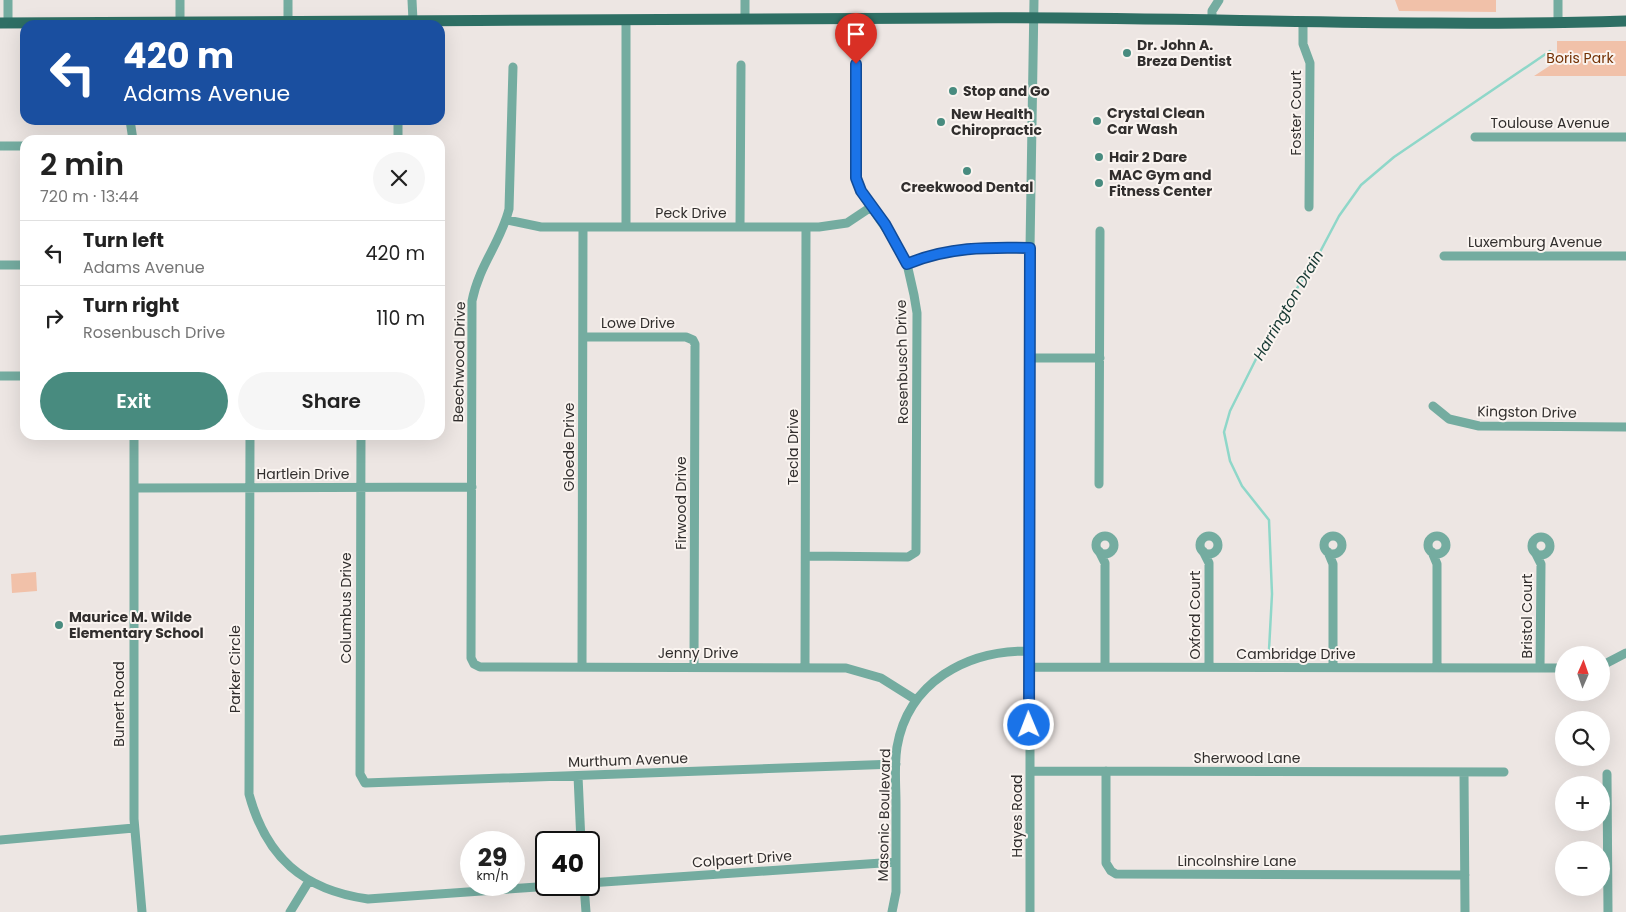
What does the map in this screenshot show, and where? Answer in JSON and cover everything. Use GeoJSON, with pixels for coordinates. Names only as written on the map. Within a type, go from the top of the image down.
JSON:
{"type":"FeatureCollection","features":[{"type":"Feature","properties":{"kind":"main road"},"geometry":{"type":"LineString","coordinates":[[445,21],[1212,18],[1303,21],[1558,23],[1626,21]]}},
{"type":"Feature","properties":{"kind":"main road"},"geometry":{"type":"LineString","coordinates":[[4,23],[20,23]]}},
{"type":"Feature","properties":{"kind":"street"},"geometry":{"type":"LineString","coordinates":[[4,23],[8,0]]}},
{"type":"Feature","properties":{"kind":"street"},"geometry":{"type":"LineString","coordinates":[[180,0],[180,20]]}},
{"type":"Feature","properties":{"kind":"street"},"geometry":{"type":"LineString","coordinates":[[288,0],[288,20]]}},
{"type":"Feature","properties":{"kind":"street"},"geometry":{"type":"LineString","coordinates":[[412,0],[412,20]]}},
{"type":"Feature","properties":{"kind":"street"},"geometry":{"type":"LineString","coordinates":[[745,0],[745,19]]}},
{"type":"Feature","properties":{"kind":"street","name":"Hayes Road"},"geometry":{"type":"LineString","coordinates":[[1030,912],[1030,248],[1034,0]]}},
{"type":"Feature","properties":{"kind":"street"},"geometry":{"type":"LineString","coordinates":[[1212,18],[1212,11],[1219,0]]}},
{"type":"Feature","properties":{"kind":"street"},"geometry":{"type":"LineString","coordinates":[[1558,0],[1558,23]]}},
{"type":"Feature","properties":{"kind":"street"},"geometry":{"type":"LineString","coordinates":[[626,20],[626,226]]}},
{"type":"Feature","properties":{"kind":"street","name":"Foster Court"},"geometry":{"type":"LineString","coordinates":[[1303,21],[1303,44],[1310,63],[1309,207]]}},
{"type":"Feature","properties":{"kind":"street","name":"Rosenbusch Drive"},"geometry":{"type":"LineString","coordinates":[[807,556],[908,557],[915,555],[917,548],[917,313],[907,264],[898,246],[861,191],[856,178],[856,64]]}},
{"type":"Feature","properties":{"kind":"street"},"geometry":{"type":"LineString","coordinates":[[740,65],[740,227]]}},
{"type":"Feature","properties":{"kind":"street","name":"Beechwood Drive"},"geometry":{"type":"LineString","coordinates":[[474,664],[472,658],[472,301],[480,272],[506,220],[511,198],[513,67]]}},
{"type":"Feature","properties":{"kind":"street","name":"Toulouse Avenue"},"geometry":{"type":"LineString","coordinates":[[1475,137],[1626,137]]}},
{"type":"Feature","properties":{"kind":"street"},"geometry":{"type":"LineString","coordinates":[[0,146],[20,146]]}},
{"type":"Feature","properties":{"kind":"street","name":"Peck Drive"},"geometry":{"type":"LineString","coordinates":[[506,220],[541,227],[806,227],[834,226],[847,223],[871,207]]}},
{"type":"Feature","properties":{"kind":"street","name":"Gloede Drive"},"geometry":{"type":"LineString","coordinates":[[582,667],[583,227]]}},
{"type":"Feature","properties":{"kind":"street","name":"Tecla Drive"},"geometry":{"type":"LineString","coordinates":[[805,667],[807,556],[806,227]]}},
{"type":"Feature","properties":{"kind":"street"},"geometry":{"type":"LineString","coordinates":[[1099,484],[1100,231]]}},
{"type":"Feature","properties":{"kind":"street"},"geometry":{"type":"LineString","coordinates":[[907,264],[935,254],[969,248],[1030,248]]}},
{"type":"Feature","properties":{"kind":"street","name":"Luxemburg Avenue"},"geometry":{"type":"LineString","coordinates":[[1444,256],[1626,256]]}},
{"type":"Feature","properties":{"kind":"street"},"geometry":{"type":"LineString","coordinates":[[0,265],[20,265]]}},
{"type":"Feature","properties":{"kind":"street","name":"Lowe Drive"},"geometry":{"type":"LineString","coordinates":[[583,337],[686,337],[693,340]]}},
{"type":"Feature","properties":{"kind":"street","name":"Firwood Drive"},"geometry":{"type":"LineString","coordinates":[[693,340],[695,348],[694,667]]}},
{"type":"Feature","properties":{"kind":"street"},"geometry":{"type":"LineString","coordinates":[[1030,358],[1100,358]]}},
{"type":"Feature","properties":{"kind":"street"},"geometry":{"type":"LineString","coordinates":[[0,376],[20,376]]}},
{"type":"Feature","properties":{"kind":"street","name":"Kingston Drive"},"geometry":{"type":"LineString","coordinates":[[1433,406],[1449,419],[1479,426],[1626,427]]}},
{"type":"Feature","properties":{"kind":"street","name":"Bunert Road"},"geometry":{"type":"LineString","coordinates":[[134,440],[134,828],[142,912]]}},
{"type":"Feature","properties":{"kind":"street","name":"Parker Circle"},"geometry":{"type":"LineString","coordinates":[[250,440],[249,794],[255,815],[272,848],[296,872],[310,881]]}},
{"type":"Feature","properties":{"kind":"street","name":"Columbus Drive"},"geometry":{"type":"LineString","coordinates":[[361,440],[360,774],[362,781]]}},
{"type":"Feature","properties":{"kind":"street","name":"Hartlein Drive"},"geometry":{"type":"LineString","coordinates":[[134,488],[472,487]]}},
{"type":"Feature","properties":{"kind":"street"},"geometry":{"type":"LineString","coordinates":[[1105,563],[1113,547],[1113,542],[1107,536],[1101,537],[1097,541],[1096,546],[1105,563],[1105,667]]}},
{"type":"Feature","properties":{"kind":"street","name":"Oxford Court"},"geometry":{"type":"LineString","coordinates":[[1209,563],[1200,544],[1208,536],[1213,537],[1217,542],[1217,547],[1209,563],[1209,667]]}},
{"type":"Feature","properties":{"kind":"street"},"geometry":{"type":"LineString","coordinates":[[1333,564],[1342,545],[1335,537],[1330,538],[1326,542],[1325,547],[1333,564],[1333,668]]}},
{"type":"Feature","properties":{"kind":"street"},"geometry":{"type":"LineString","coordinates":[[1436,668],[1437,564],[1429,547],[1433,538],[1439,537],[1445,542],[1446,548],[1437,564]]}},
{"type":"Feature","properties":{"kind":"street"},"geometry":{"type":"LineString","coordinates":[[1535,552],[1532,548],[1533,542],[1537,538],[1543,537],[1550,545],[1546,553]]}},
{"type":"Feature","properties":{"kind":"street"},"geometry":{"type":"LineString","coordinates":[[1100,551],[1110,552]]}},
{"type":"Feature","properties":{"kind":"street","name":"Oxford Court"},"geometry":{"type":"LineString","coordinates":[[1203,551],[1214,552]]}},
{"type":"Feature","properties":{"kind":"street"},"geometry":{"type":"LineString","coordinates":[[1328,552],[1338,552]]}},
{"type":"Feature","properties":{"kind":"street"},"geometry":{"type":"LineString","coordinates":[[1432,552],[1442,553]]}},
{"type":"Feature","properties":{"kind":"street","name":"Bristol Court"},"geometry":{"type":"LineString","coordinates":[[1535,552],[1540,554],[1546,553]]}},
{"type":"Feature","properties":{"kind":"street","name":"Bristol Court"},"geometry":{"type":"LineString","coordinates":[[1535,552],[1541,564]]}},
{"type":"Feature","properties":{"kind":"street","name":"Bristol Court"},"geometry":{"type":"LineString","coordinates":[[1540,668],[1541,564],[1546,553]]}},
{"type":"Feature","properties":{"kind":"street","name":"Masonic Boulevard"},"geometry":{"type":"LineString","coordinates":[[892,912],[896,892],[896,764],[901,733],[916,700],[947,671],[965,661],[997,652],[1029,651]]}},
{"type":"Feature","properties":{"kind":"street"},"geometry":{"type":"LineString","coordinates":[[1610,662],[1625,654]]}},
{"type":"Feature","properties":{"kind":"street","name":"Jenny Drive"},"geometry":{"type":"LineString","coordinates":[[474,664],[480,667],[846,668],[868,673],[899,688],[916,700]]}},
{"type":"Feature","properties":{"kind":"street","name":"Cambridge Drive"},"geometry":{"type":"LineString","coordinates":[[1029,667],[1555,668]]}},
{"type":"Feature","properties":{"kind":"street","name":"Murthum Avenue"},"geometry":{"type":"LineString","coordinates":[[362,781],[369,784],[896,764]]}},
{"type":"Feature","properties":{"kind":"street","name":"Sherwood Lane"},"geometry":{"type":"LineString","coordinates":[[1031,771],[1504,772]]}},
{"type":"Feature","properties":{"kind":"street","name":"Lincolnshire Lane"},"geometry":{"type":"LineString","coordinates":[[1106,772],[1106,863],[1110,871],[1116,874],[1465,875]]}},
{"type":"Feature","properties":{"kind":"street"},"geometry":{"type":"LineString","coordinates":[[1464,772],[1465,912]]}},
{"type":"Feature","properties":{"kind":"street"},"geometry":{"type":"LineString","coordinates":[[1607,774],[1608,912]]}},
{"type":"Feature","properties":{"kind":"street"},"geometry":{"type":"LineString","coordinates":[[578,776],[581,831]]}},
{"type":"Feature","properties":{"kind":"street"},"geometry":{"type":"LineString","coordinates":[[0,840],[134,828]]}},
{"type":"Feature","properties":{"kind":"street","name":"Colpaert Drive"},"geometry":{"type":"LineString","coordinates":[[600,882],[896,862]]}},
{"type":"Feature","properties":{"kind":"street"},"geometry":{"type":"LineString","coordinates":[[290,912],[310,881],[340,894],[368,899],[535,887]]}},
{"type":"Feature","properties":{"kind":"street"},"geometry":{"type":"LineString","coordinates":[[585,896],[586,912]]}},
{"type":"Feature","properties":{"kind":"green space"},"geometry":{"type":"Polygon","coordinates":[[[1395,0],[1496,0],[1496,12],[1399,11],[1395,0]]]}},
{"type":"Feature","properties":{"kind":"green space","name":"Boris Park"},"geometry":{"type":"Polygon","coordinates":[[[1557,41],[1626,41],[1626,76],[1534,76],[1557,61],[1557,41]]]}},
{"type":"Feature","properties":{"kind":"green space"},"geometry":{"type":"Polygon","coordinates":[[[36,572],[37,591],[12,593],[11,574],[36,572]]]}},
{"type":"Feature","properties":{"kind":"waterway","name":"Harrington Drain"},"geometry":{"type":"LineString","coordinates":[[1269,650],[1272,594],[1269,520],[1242,486],[1230,461],[1224,432],[1230,411],[1270,331],[1320,252],[1339,216],[1361,185],[1394,157],[1550,51]]}},
{"type":"Feature","properties":{"kind":"place","name":"Dr. John A. Breza Dentist"},"geometry":{"type":"Point","coordinates":[1127,53]}},
{"type":"Feature","properties":{"kind":"place","name":"Stop and Go"},"geometry":{"type":"Point","coordinates":[953,91]}},
{"type":"Feature","properties":{"kind":"place","name":"Crystal Clean Car Wash"},"geometry":{"type":"Point","coordinates":[1097,121]}},
{"type":"Feature","properties":{"kind":"place","name":"New Health Chiropractic"},"geometry":{"type":"Point","coordinates":[941,122]}},
{"type":"Feature","properties":{"kind":"place","name":"Hair 2 Dare"},"geometry":{"type":"Point","coordinates":[1099,157]}},
{"type":"Feature","properties":{"kind":"place","name":"Creekwood Dental"},"geometry":{"type":"Point","coordinates":[967,171]}},
{"type":"Feature","properties":{"kind":"place","name":"MAC Gym and Fitness Center"},"geometry":{"type":"Point","coordinates":[1099,183]}},
{"type":"Feature","properties":{"kind":"place","name":"Maurice M. Wilde Elementary School"},"geometry":{"type":"Point","coordinates":[59,625]}},
{"type":"Feature","properties":{"kind":"route"},"geometry":{"type":"LineString","coordinates":[[856,64],[856,178],[861,191],[885,224],[907,264],[935,254],[969,248],[1030,248],[1029,725]]}}]}
